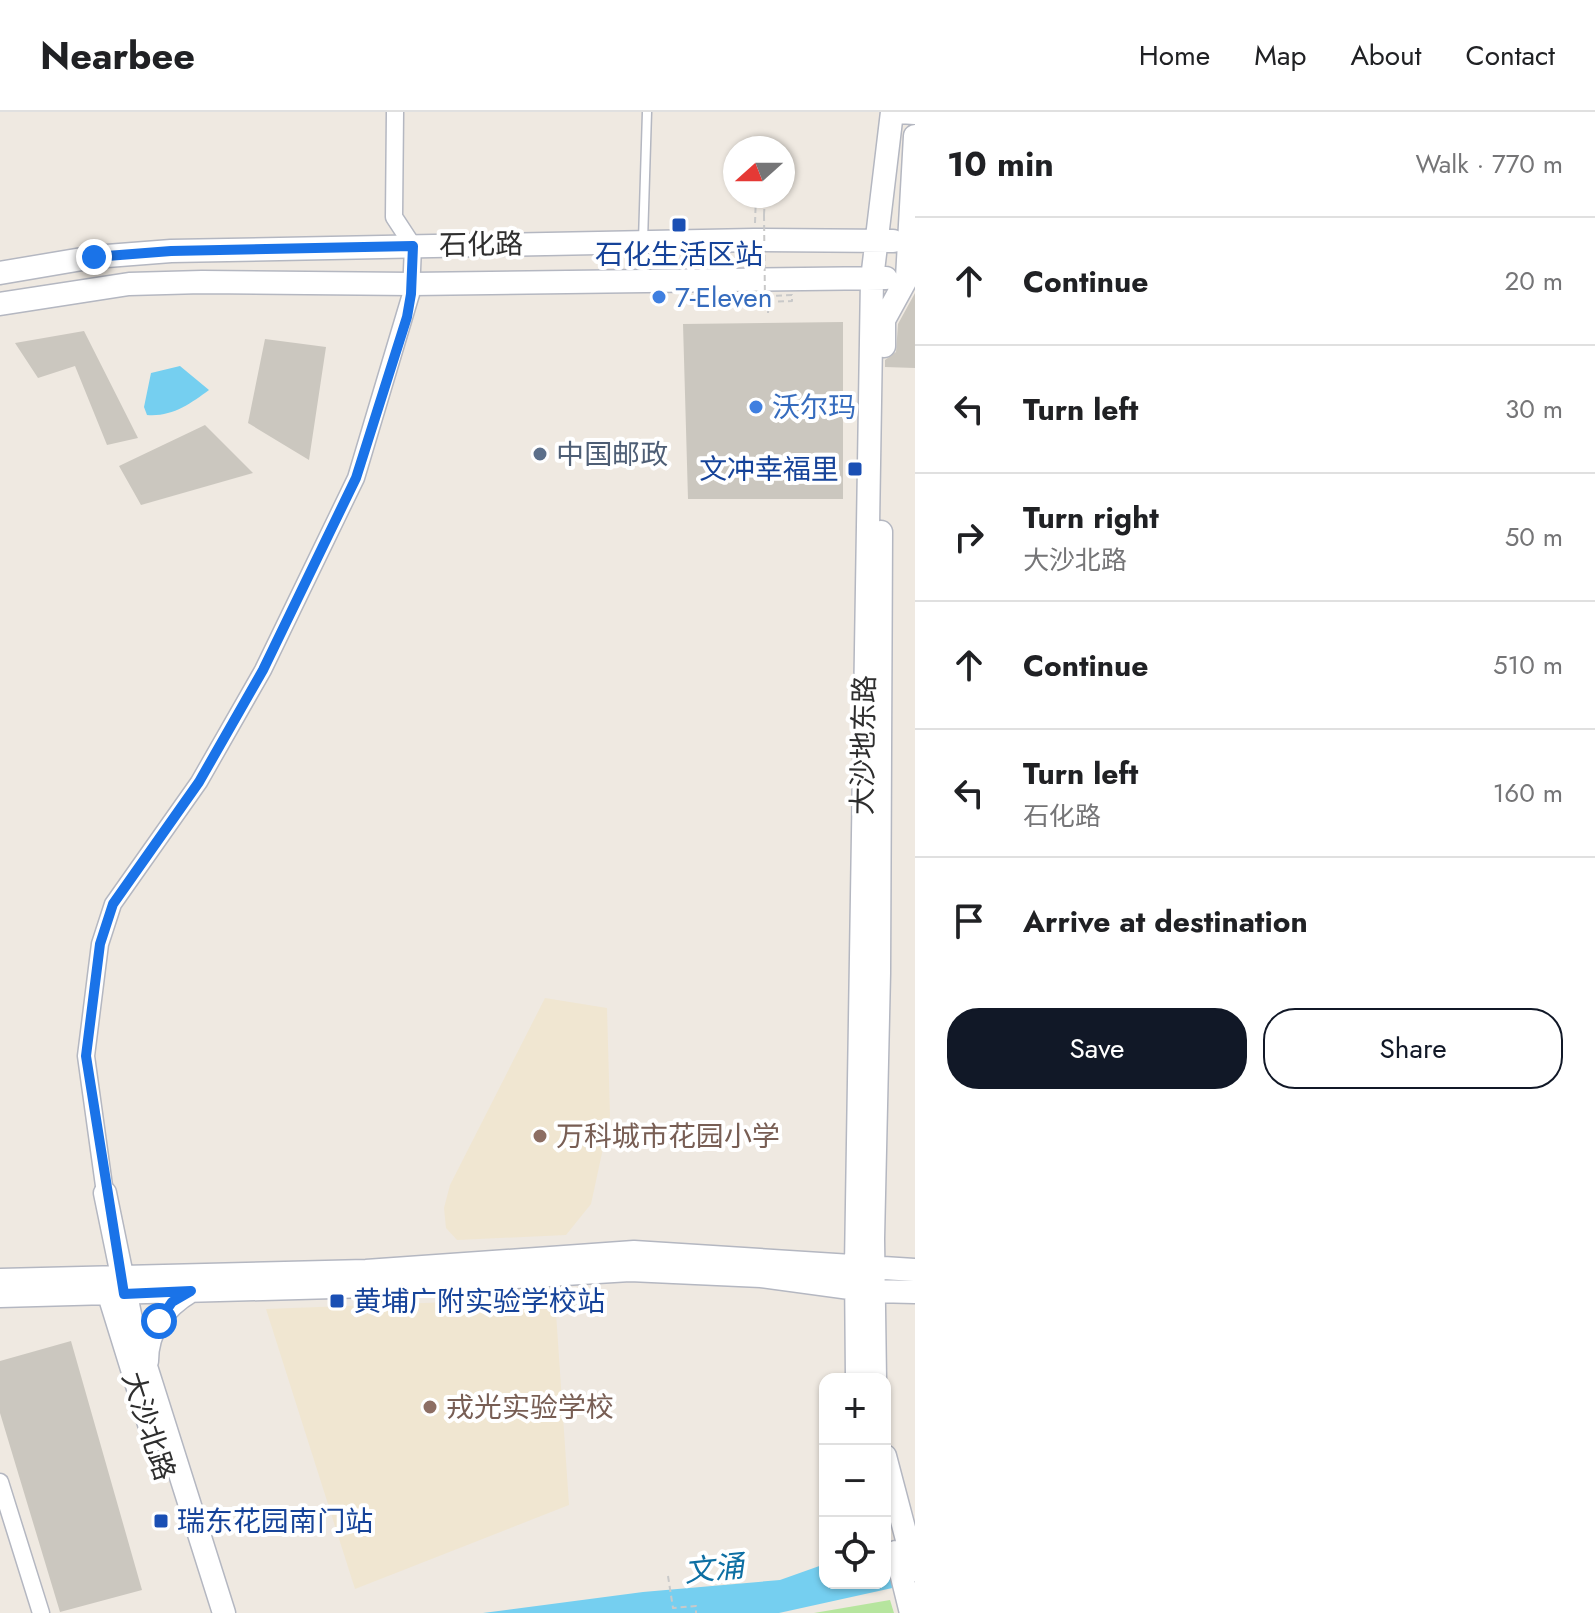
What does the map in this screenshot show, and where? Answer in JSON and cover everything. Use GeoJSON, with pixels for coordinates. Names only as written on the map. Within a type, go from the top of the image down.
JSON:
{"type":"FeatureCollection","features":[{"type":"Feature","properties":{"kind":"main road"},"geometry":{"type":"LineString","coordinates":[[895,112],[915,113]]}},
{"type":"Feature","properties":{"kind":"main road","name":"大沙地东路"},"geometry":{"type":"LineString","coordinates":[[874,1373],[864,1279],[872,279],[895,112]]}},
{"type":"Feature","properties":{"kind":"main road","name":"大沙地东路"},"geometry":{"type":"LineString","coordinates":[[857,1373],[880,959],[884,320],[911,278],[915,136]]}},
{"type":"Feature","properties":{"kind":"main road","name":"石化路"},"geometry":{"type":"LineString","coordinates":[[0,273],[94,257],[171,251],[643,241],[878,240],[912,243]]}},
{"type":"Feature","properties":{"kind":"main road","name":"石化路"},"geometry":{"type":"LineString","coordinates":[[0,304],[129,284],[911,278]]}},
{"type":"Feature","properties":{"kind":"main road","name":"大沙北路"},"geometry":{"type":"LineString","coordinates":[[105,1193],[114,1285],[209,1613]]}},
{"type":"Feature","properties":{"kind":"main road"},"geometry":{"type":"LineString","coordinates":[[0,1296],[114,1285],[634,1252],[864,1279],[915,1292]]}},
{"type":"Feature","properties":{"kind":"main road"},"geometry":{"type":"LineString","coordinates":[[0,1280],[191,1291],[370,1286],[630,1270],[864,1279],[915,1270]]}},
{"type":"Feature","properties":{"kind":"main road","name":"大沙北路"},"geometry":{"type":"LineString","coordinates":[[114,1285],[147,1367],[224,1613]]}},
{"type":"Feature","properties":{"kind":"main road"},"geometry":{"type":"LineString","coordinates":[[147,1367],[153,1329],[172,1302],[191,1291]]}},
{"type":"Feature","properties":{"kind":"main road"},"geometry":{"type":"LineString","coordinates":[[892,1518],[915,1570]]}},
{"type":"Feature","properties":{"kind":"main road"},"geometry":{"type":"LineString","coordinates":[[892,1518],[911,1613]]}},
{"type":"Feature","properties":{"kind":"street"},"geometry":{"type":"LineString","coordinates":[[105,1193],[86,1056],[98,958],[113,904],[199,782],[263,670],[356,478],[407,317],[412,284],[413,246],[394,217],[395,112]]}},
{"type":"Feature","properties":{"kind":"street"},"geometry":{"type":"LineString","coordinates":[[0,1482],[41,1613]]}},
{"type":"Feature","properties":{"kind":"lane"},"geometry":{"type":"LineString","coordinates":[[643,241],[647,112]]}},
{"type":"Feature","properties":{"kind":"path"},"geometry":{"type":"LineString","coordinates":[[755,226],[756,208]]}},
{"type":"Feature","properties":{"kind":"path"},"geometry":{"type":"LineString","coordinates":[[765,208],[765,302]]}},
{"type":"Feature","properties":{"kind":"path"},"geometry":{"type":"LineString","coordinates":[[759,296],[737,297],[737,302],[765,302],[792,301],[792,295],[770,296],[768,313]]}},
{"type":"Feature","properties":{"kind":"path"},"geometry":{"type":"LineString","coordinates":[[668,1576],[673,1608],[696,1606],[696,1613]]}},
{"type":"Feature","properties":{"kind":"shaded area","name":"万科城市花园小学"},"geometry":{"type":"Polygon","coordinates":[[[545,998],[607,1008],[610,1116],[591,1204],[566,1235],[457,1240],[446,1228],[444,1208],[450,1185],[545,998]]]}},
{"type":"Feature","properties":{"kind":"shaded area","name":"戎光实验学校"},"geometry":{"type":"Polygon","coordinates":[[[555,1298],[569,1505],[355,1589],[266,1309],[555,1298]]]}},
{"type":"Feature","properties":{"kind":"green space"},"geometry":{"type":"Polygon","coordinates":[[[890,1600],[894,1613],[814,1613],[890,1600]]]}},
{"type":"Feature","properties":{"kind":"water"},"geometry":{"type":"Polygon","coordinates":[[[180,366],[209,390],[173,412],[147,415],[144,407],[151,373],[180,366]]]}},
{"type":"Feature","properties":{"kind":"water"},"geometry":{"type":"Polygon","coordinates":[[[915,1534],[915,1583],[891,1588],[891,1542],[915,1534]]]}},
{"type":"Feature","properties":{"kind":"water"},"geometry":{"type":"Polygon","coordinates":[[[819,1566],[819,1589],[888,1589],[779,1613],[483,1613],[643,1592],[780,1580],[819,1566]]]}},
{"type":"Feature","properties":{"kind":"building"},"geometry":{"type":"Polygon","coordinates":[[[915,293],[915,368],[885,367],[885,360],[896,352],[898,324],[915,293]]]}},
{"type":"Feature","properties":{"kind":"building"},"geometry":{"type":"Polygon","coordinates":[[[843,322],[843,499],[688,499],[683,324],[843,322]]]}},
{"type":"Feature","properties":{"kind":"building"},"geometry":{"type":"Polygon","coordinates":[[[84,331],[138,438],[107,445],[75,366],[38,378],[15,343],[84,331]]]}},
{"type":"Feature","properties":{"kind":"building"},"geometry":{"type":"Polygon","coordinates":[[[265,339],[326,347],[309,460],[248,423],[265,339]]]}},
{"type":"Feature","properties":{"kind":"building"},"geometry":{"type":"Polygon","coordinates":[[[205,425],[253,473],[141,505],[119,466],[205,425]]]}},
{"type":"Feature","properties":{"kind":"building"},"geometry":{"type":"Polygon","coordinates":[[[71,1341],[142,1590],[60,1612],[0,1413],[0,1361],[71,1341]]]}},
{"type":"Feature","properties":{"kind":"place","name":"石化生活区站"},"geometry":{"type":"Point","coordinates":[679,225]}},
{"type":"Feature","properties":{"kind":"place","name":"7-Eleven"},"geometry":{"type":"Point","coordinates":[659,297]}},
{"type":"Feature","properties":{"kind":"place","name":"沃尔玛"},"geometry":{"type":"Point","coordinates":[756,407]}},
{"type":"Feature","properties":{"kind":"place","name":"中国邮政"},"geometry":{"type":"Point","coordinates":[540,454]}},
{"type":"Feature","properties":{"kind":"place","name":"文冲幸福里"},"geometry":{"type":"Point","coordinates":[855,469]}},
{"type":"Feature","properties":{"kind":"place","name":"万科城市花园小学"},"geometry":{"type":"Point","coordinates":[540,1136]}},
{"type":"Feature","properties":{"kind":"place","name":"黄埔广附实验学校站"},"geometry":{"type":"Point","coordinates":[337,1301]}},
{"type":"Feature","properties":{"kind":"place","name":"戎光实验学校"},"geometry":{"type":"Point","coordinates":[430,1407]}},
{"type":"Feature","properties":{"kind":"place","name":"瑞东花园南门站"},"geometry":{"type":"Point","coordinates":[161,1521]}},
{"type":"Feature","properties":{"kind":"route"},"geometry":{"type":"LineString","coordinates":[[94,257],[171,251],[413,246],[407,317],[356,478],[263,670],[199,782],[113,904],[100,944],[90,1002],[86,1056],[105,1193],[124,1294],[191,1291],[172,1302],[159,1321]]}},
{"type":"Feature","properties":{"kind":"water label","name":"文涌"},"geometry":{"type":"Point","coordinates":[714,1569]}}]}
